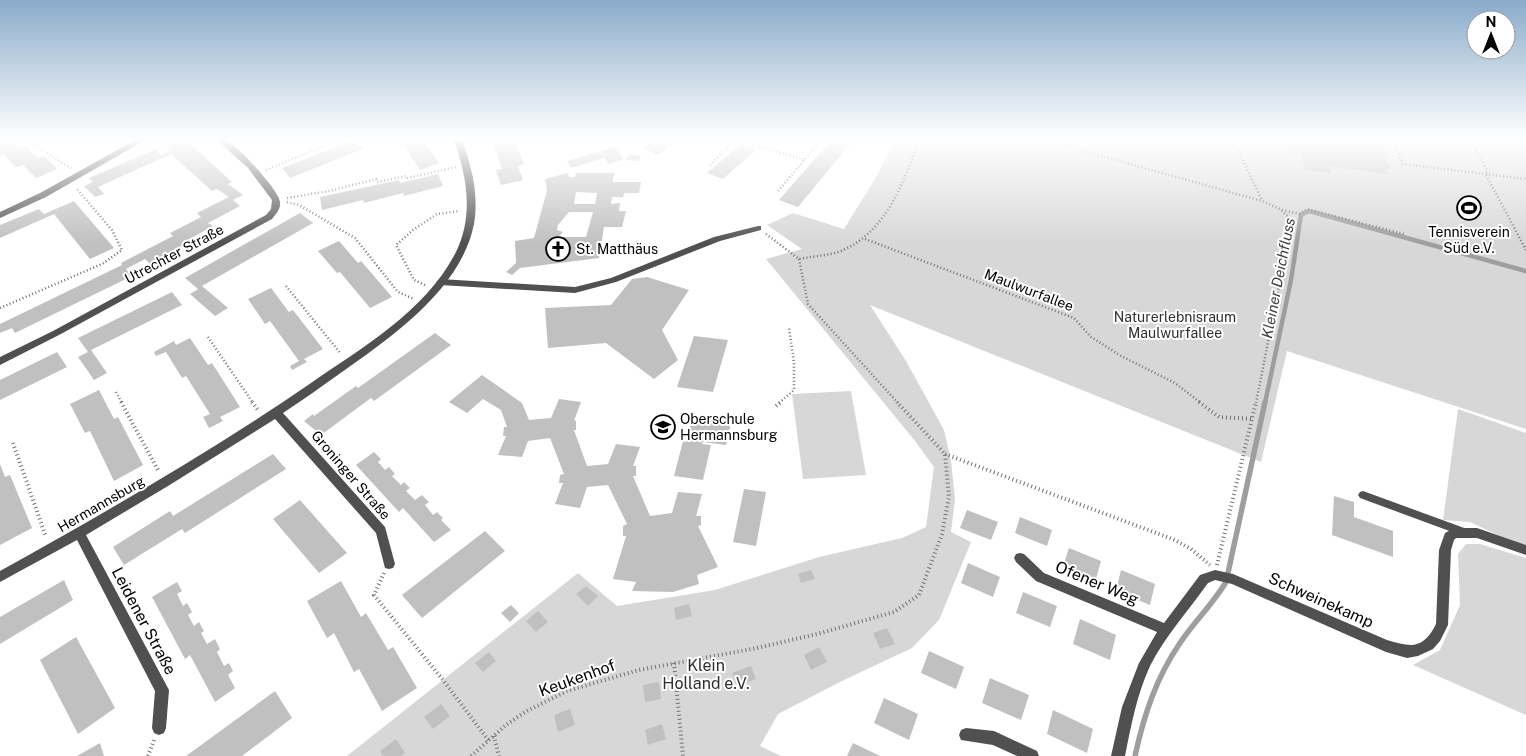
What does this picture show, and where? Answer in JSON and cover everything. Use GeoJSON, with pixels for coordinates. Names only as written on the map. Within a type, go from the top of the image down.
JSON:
{"type":"FeatureCollection","features":[{"type":"Feature","properties":{"kind":"street","name":"Hermannsburg"},"geometry":{"type":"LineString","coordinates":[[0,577],[165,483],[265,421],[348,362],[424,303],[460,252],[472,209],[472,191],[468,173]]}},
{"type":"Feature","properties":{"kind":"street"},"geometry":{"type":"LineString","coordinates":[[0,215],[43,195],[81,174]]}},
{"type":"Feature","properties":{"kind":"street"},"geometry":{"type":"LineString","coordinates":[[257,174],[276,200]]}},
{"type":"Feature","properties":{"kind":"street","name":"Utrechter Straße"},"geometry":{"type":"LineString","coordinates":[[0,361],[257,224],[269,217],[275,208],[276,200]]}},
{"type":"Feature","properties":{"kind":"street","name":"Groninger Straße"},"geometry":{"type":"LineString","coordinates":[[276,413],[381,530],[389,564]]}},
{"type":"Feature","properties":{"kind":"street"},"geometry":{"type":"LineString","coordinates":[[1463,532],[1477,533],[1526,550]]}},
{"type":"Feature","properties":{"kind":"street","name":"Schweinekamp"},"geometry":{"type":"LineString","coordinates":[[1215,575],[1233,579],[1276,596],[1386,646],[1407,652],[1429,646],[1436,637],[1442,624],[1445,550],[1449,537],[1454,533],[1463,532]]}},
{"type":"Feature","properties":{"kind":"street","name":"Leidener Straße"},"geometry":{"type":"LineString","coordinates":[[80,533],[162,690],[158,728]]}},
{"type":"Feature","properties":{"kind":"street","name":"Ofener Weg"},"geometry":{"type":"LineString","coordinates":[[1020,558],[1040,577],[1166,630]]}},
{"type":"Feature","properties":{"kind":"street"},"geometry":{"type":"LineString","coordinates":[[1118,756],[1129,707],[1145,663],[1166,630],[1204,580],[1215,575]]}},
{"type":"Feature","properties":{"kind":"street"},"geometry":{"type":"LineString","coordinates":[[966,735],[994,738],[1032,756]]}},
{"type":"Feature","properties":{"kind":"lane"},"geometry":{"type":"LineString","coordinates":[[437,286],[575,290],[613,280],[718,239],[758,228]]}},
{"type":"Feature","properties":{"kind":"lane"},"geometry":{"type":"LineString","coordinates":[[1363,495],[1463,532]]}},
{"type":"Feature","properties":{"kind":"path"},"geometry":{"type":"LineString","coordinates":[[276,200],[329,191],[376,179],[377,182],[428,173]]}},
{"type":"Feature","properties":{"kind":"path"},"geometry":{"type":"LineString","coordinates":[[778,191],[793,173]]}},
{"type":"Feature","properties":{"kind":"path"},"geometry":{"type":"LineString","coordinates":[[799,259],[839,252],[865,239],[898,195],[906,173]]}},
{"type":"Feature","properties":{"kind":"path"},"geometry":{"type":"LineString","coordinates":[[1163,173],[1262,201],[1280,209],[1300,214]]}},
{"type":"Feature","properties":{"kind":"path"},"geometry":{"type":"LineString","coordinates":[[1248,173],[1262,201]]}},
{"type":"Feature","properties":{"kind":"path"},"geometry":{"type":"LineString","coordinates":[[1473,173],[1526,179]]}},
{"type":"Feature","properties":{"kind":"path"},"geometry":{"type":"LineString","coordinates":[[1486,175],[1526,250]]}},
{"type":"Feature","properties":{"kind":"path"},"geometry":{"type":"LineString","coordinates":[[0,308],[102,263],[119,254],[122,250],[112,230],[68,181]]}},
{"type":"Feature","properties":{"kind":"path"},"geometry":{"type":"LineString","coordinates":[[276,200],[300,205],[355,238],[398,292],[424,303]]}},
{"type":"Feature","properties":{"kind":"path"},"geometry":{"type":"LineString","coordinates":[[437,286],[414,280],[396,245],[413,230],[437,214],[472,209]]}},
{"type":"Feature","properties":{"kind":"path"},"geometry":{"type":"LineString","coordinates":[[1280,209],[1292,220]]}},
{"type":"Feature","properties":{"kind":"path"},"geometry":{"type":"LineString","coordinates":[[1215,575],[1253,419],[1292,220],[1307,209],[1404,234]]}},
{"type":"Feature","properties":{"kind":"path"},"geometry":{"type":"LineString","coordinates":[[758,228],[799,259],[808,304],[944,454],[1175,540],[1191,549],[1209,564],[1215,575]]}},
{"type":"Feature","properties":{"kind":"path","name":"Maulwurfallee"},"geometry":{"type":"LineString","coordinates":[[865,239],[1074,318],[1091,337],[1121,356],[1175,383],[1219,417],[1253,419]]}},
{"type":"Feature","properties":{"kind":"path"},"geometry":{"type":"LineString","coordinates":[[286,286],[348,362]]}},
{"type":"Feature","properties":{"kind":"path"},"geometry":{"type":"LineString","coordinates":[[776,406],[794,390],[794,364],[789,328]]}},
{"type":"Feature","properties":{"kind":"path"},"geometry":{"type":"LineString","coordinates":[[208,337],[265,421]]}},
{"type":"Feature","properties":{"kind":"path","name":"Hermannsburg"},"geometry":{"type":"LineString","coordinates":[[116,392],[165,483]]}},
{"type":"Feature","properties":{"kind":"path","name":"Hermannsburg"},"geometry":{"type":"LineString","coordinates":[[13,443],[51,549]]}},
{"type":"Feature","properties":{"kind":"path","name":"Keukenhof"},"geometry":{"type":"LineString","coordinates":[[471,756],[525,712],[567,691],[607,678],[817,634],[894,612],[919,595],[942,534],[949,497],[944,454]]}},
{"type":"Feature","properties":{"kind":"path"},"geometry":{"type":"LineString","coordinates":[[389,564],[374,595],[443,680],[488,741]]}},
{"type":"Feature","properties":{"kind":"path"},"geometry":{"type":"LineString","coordinates":[[674,663],[683,756]]}},
{"type":"Feature","properties":{"kind":"path"},"geometry":{"type":"LineString","coordinates":[[494,736],[498,756]]}},
{"type":"Feature","properties":{"kind":"green space"},"geometry":{"type":"Polygon","coordinates":[[[1526,173],[1526,429],[1287,351],[1261,462],[870,305],[906,361],[944,430],[951,461],[955,499],[951,532],[971,542],[939,620],[912,648],[778,714],[760,746],[781,756],[347,756],[578,573],[617,606],[715,590],[819,557],[902,538],[926,527],[934,467],[915,441],[766,259],[802,249],[767,225],[793,213],[844,229],[878,174],[1526,173]]]}},
{"type":"Feature","properties":{"kind":"green space"},"geometry":{"type":"Polygon","coordinates":[[[851,391],[866,475],[803,479],[792,394],[851,391]]]}},
{"type":"Feature","properties":{"kind":"green space"},"geometry":{"type":"Polygon","coordinates":[[[1458,409],[1526,433],[1526,545],[1500,536],[1470,522],[1443,520],[1458,409]]]}},
{"type":"Feature","properties":{"kind":"green space"},"geometry":{"type":"Polygon","coordinates":[[[1466,544],[1480,544],[1526,558],[1526,715],[1413,665],[1440,650],[1460,605],[1458,554],[1466,544]]]}},
{"type":"Feature","properties":{"kind":"building"},"geometry":{"type":"Polygon","coordinates":[[[31,173],[47,173],[36,178],[31,173]]]}},
{"type":"Feature","properties":{"kind":"building"},"geometry":{"type":"Polygon","coordinates":[[[100,173],[128,173],[98,187],[104,194],[95,197],[84,186],[93,182],[89,178],[100,173]]]}},
{"type":"Feature","properties":{"kind":"building"},"geometry":{"type":"Polygon","coordinates":[[[192,173],[222,173],[232,182],[228,184],[243,195],[233,200],[240,206],[208,223],[213,226],[150,264],[145,259],[126,269],[132,276],[15,333],[12,328],[0,333],[0,324],[122,265],[121,263],[173,236],[170,233],[201,217],[197,213],[229,197],[217,189],[212,191],[192,173]]]}},
{"type":"Feature","properties":{"kind":"building"},"geometry":{"type":"Polygon","coordinates":[[[286,173],[302,173],[290,178],[286,173]]]}},
{"type":"Feature","properties":{"kind":"building"},"geometry":{"type":"Polygon","coordinates":[[[497,173],[521,173],[523,180],[501,185],[497,173]]]}},
{"type":"Feature","properties":{"kind":"building"},"geometry":{"type":"Polygon","coordinates":[[[566,173],[569,177],[575,177],[576,173],[615,173],[612,182],[641,182],[639,193],[624,193],[623,197],[612,197],[611,204],[620,203],[619,211],[626,211],[622,227],[604,227],[599,258],[520,268],[512,275],[506,272],[516,263],[515,241],[534,238],[547,190],[545,179],[566,173]],[[576,192],[574,204],[595,204],[597,193],[576,192]],[[569,212],[558,225],[557,230],[563,232],[558,237],[586,237],[593,212],[569,212]]]}},
{"type":"Feature","properties":{"kind":"building"},"geometry":{"type":"Polygon","coordinates":[[[708,173],[730,173],[723,179],[708,173]]]}},
{"type":"Feature","properties":{"kind":"building"},"geometry":{"type":"Polygon","coordinates":[[[802,173],[826,173],[798,207],[779,200],[802,173]]]}},
{"type":"Feature","properties":{"kind":"building"},"geometry":{"type":"Polygon","coordinates":[[[438,174],[443,186],[404,196],[403,193],[364,203],[363,200],[322,210],[320,197],[399,180],[400,183],[438,174]]]}},
{"type":"Feature","properties":{"kind":"building"},"geometry":{"type":"Polygon","coordinates":[[[74,201],[114,248],[90,259],[54,214],[0,238],[0,225],[39,209],[44,214],[74,201]]]}},
{"type":"Feature","properties":{"kind":"building"},"geometry":{"type":"Polygon","coordinates":[[[300,213],[313,223],[202,286],[228,308],[215,316],[190,294],[198,289],[185,278],[300,213]]]}},
{"type":"Feature","properties":{"kind":"building"},"geometry":{"type":"Polygon","coordinates":[[[339,241],[358,263],[361,261],[392,297],[370,308],[340,272],[337,273],[318,251],[339,241]]]}},
{"type":"Feature","properties":{"kind":"building"},"geometry":{"type":"Polygon","coordinates":[[[647,277],[689,290],[662,330],[678,360],[654,379],[606,343],[548,348],[545,308],[611,305],[632,279],[647,277]]]}},
{"type":"Feature","properties":{"kind":"building"},"geometry":{"type":"Polygon","coordinates":[[[271,288],[289,312],[293,310],[323,349],[304,359],[307,362],[292,370],[290,366],[299,361],[270,321],[265,324],[248,299],[271,288]]]}},
{"type":"Feature","properties":{"kind":"building"},"geometry":{"type":"Polygon","coordinates":[[[172,292],[182,305],[91,350],[107,373],[94,380],[78,357],[88,352],[78,338],[172,292]]]}},
{"type":"Feature","properties":{"kind":"building"},"geometry":{"type":"Polygon","coordinates":[[[435,333],[451,345],[374,401],[371,398],[321,435],[304,421],[356,386],[358,388],[435,333]]]}},
{"type":"Feature","properties":{"kind":"building"},"geometry":{"type":"Polygon","coordinates":[[[694,336],[728,340],[713,392],[677,387],[694,336]]]}},
{"type":"Feature","properties":{"kind":"building"},"geometry":{"type":"Polygon","coordinates":[[[190,338],[208,365],[212,363],[240,407],[220,417],[223,421],[209,428],[203,417],[210,414],[186,376],[182,378],[166,352],[156,356],[154,352],[174,341],[176,345],[190,338]]]}},
{"type":"Feature","properties":{"kind":"building"},"geometry":{"type":"Polygon","coordinates":[[[57,352],[67,367],[0,400],[0,380],[57,352]]]}},
{"type":"Feature","properties":{"kind":"building"},"geometry":{"type":"Polygon","coordinates":[[[482,375],[522,403],[529,420],[551,418],[559,399],[581,402],[574,421],[576,420],[576,430],[574,430],[587,466],[608,464],[616,444],[640,447],[633,466],[636,466],[636,476],[633,476],[650,516],[672,513],[678,492],[702,494],[696,516],[701,516],[701,525],[698,526],[718,567],[697,575],[699,584],[673,592],[632,591],[636,582],[613,579],[626,536],[623,536],[623,526],[627,524],[608,485],[587,487],[580,508],[555,504],[563,483],[559,483],[560,475],[564,474],[550,438],[528,441],[522,457],[498,455],[506,436],[503,436],[504,427],[507,427],[501,410],[483,399],[467,413],[449,402],[482,375]]]}},
{"type":"Feature","properties":{"kind":"building"},"geometry":{"type":"Polygon","coordinates":[[[99,390],[114,419],[118,417],[143,465],[114,481],[90,431],[85,433],[70,404],[99,390]]]}},
{"type":"Feature","properties":{"kind":"building"},"geometry":{"type":"Polygon","coordinates":[[[693,415],[732,418],[726,445],[703,442],[702,444],[711,445],[703,480],[674,476],[683,441],[686,442],[693,415]]]}},
{"type":"Feature","properties":{"kind":"building"},"geometry":{"type":"Polygon","coordinates":[[[374,452],[381,459],[378,462],[385,470],[389,467],[395,474],[392,476],[401,485],[404,482],[410,488],[406,491],[415,500],[422,495],[429,502],[425,505],[433,515],[437,512],[443,518],[441,520],[451,530],[434,542],[403,508],[399,512],[356,465],[374,452]]]}},
{"type":"Feature","properties":{"kind":"building"},"geometry":{"type":"Polygon","coordinates":[[[273,454],[286,469],[185,533],[182,529],[124,565],[113,547],[170,511],[173,516],[273,454]]]}},
{"type":"Feature","properties":{"kind":"building"},"geometry":{"type":"Polygon","coordinates":[[[0,464],[5,477],[10,475],[32,528],[0,545],[0,464]]]}},
{"type":"Feature","properties":{"kind":"building"},"geometry":{"type":"Polygon","coordinates":[[[744,489],[766,492],[756,546],[733,542],[744,489]]]}},
{"type":"Feature","properties":{"kind":"building"},"geometry":{"type":"Polygon","coordinates":[[[1334,496],[1354,502],[1354,517],[1393,531],[1393,557],[1332,535],[1334,496]]]}},
{"type":"Feature","properties":{"kind":"building"},"geometry":{"type":"Polygon","coordinates":[[[300,500],[347,553],[319,573],[273,519],[300,500]]]}},
{"type":"Feature","properties":{"kind":"building"},"geometry":{"type":"Polygon","coordinates":[[[967,510],[998,522],[991,540],[960,528],[967,510]]]}},
{"type":"Feature","properties":{"kind":"building"},"geometry":{"type":"Polygon","coordinates":[[[1020,517],[1052,530],[1047,546],[1015,533],[1020,517]]]}},
{"type":"Feature","properties":{"kind":"building"},"geometry":{"type":"Polygon","coordinates":[[[485,531],[505,551],[422,618],[402,595],[485,531]]]}},
{"type":"Feature","properties":{"kind":"building"},"geometry":{"type":"Polygon","coordinates":[[[1069,548],[1101,561],[1096,579],[1063,566],[1069,548]]]}},
{"type":"Feature","properties":{"kind":"building"},"geometry":{"type":"Polygon","coordinates":[[[968,563],[1000,577],[993,597],[961,583],[968,563]]]}},
{"type":"Feature","properties":{"kind":"building"},"geometry":{"type":"Polygon","coordinates":[[[811,570],[815,579],[801,583],[798,574],[811,570]]]}},
{"type":"Feature","properties":{"kind":"building"},"geometry":{"type":"Polygon","coordinates":[[[1121,570],[1155,584],[1150,605],[1116,591],[1121,570]]]}},
{"type":"Feature","properties":{"kind":"building"},"geometry":{"type":"Polygon","coordinates":[[[64,580],[73,600],[0,644],[0,617],[64,580]]]}},
{"type":"Feature","properties":{"kind":"building"},"geometry":{"type":"Polygon","coordinates":[[[341,581],[361,617],[366,613],[388,650],[393,647],[417,688],[382,711],[359,669],[354,672],[334,633],[327,638],[307,601],[341,581]]]}},
{"type":"Feature","properties":{"kind":"building"},"geometry":{"type":"Polygon","coordinates":[[[177,582],[182,591],[177,594],[183,606],[187,603],[192,612],[188,615],[194,626],[199,622],[204,631],[201,633],[207,644],[215,639],[220,649],[217,652],[224,666],[229,663],[233,671],[228,675],[235,688],[215,702],[190,655],[185,659],[152,597],[177,582]]]}},
{"type":"Feature","properties":{"kind":"building"},"geometry":{"type":"Polygon","coordinates":[[[586,586],[598,596],[588,606],[576,594],[586,586]]]}},
{"type":"Feature","properties":{"kind":"building"},"geometry":{"type":"Polygon","coordinates":[[[1023,592],[1057,606],[1050,627],[1016,613],[1023,592]]]}},
{"type":"Feature","properties":{"kind":"building"},"geometry":{"type":"Polygon","coordinates":[[[689,604],[692,616],[676,620],[674,608],[689,604]]]}},
{"type":"Feature","properties":{"kind":"building"},"geometry":{"type":"Polygon","coordinates":[[[511,605],[519,613],[510,622],[501,613],[511,605]]]}},
{"type":"Feature","properties":{"kind":"building"},"geometry":{"type":"Polygon","coordinates":[[[538,611],[548,622],[536,632],[526,621],[538,611]]]}},
{"type":"Feature","properties":{"kind":"building"},"geometry":{"type":"Polygon","coordinates":[[[1080,619],[1116,635],[1110,660],[1073,644],[1080,619]]]}},
{"type":"Feature","properties":{"kind":"building"},"geometry":{"type":"Polygon","coordinates":[[[887,628],[895,644],[880,649],[873,633],[887,628]]]}},
{"type":"Feature","properties":{"kind":"building"},"geometry":{"type":"Polygon","coordinates":[[[76,637],[115,708],[78,734],[40,660],[76,637]]]}},
{"type":"Feature","properties":{"kind":"building"},"geometry":{"type":"Polygon","coordinates":[[[819,647],[827,662],[811,670],[804,655],[819,647]]]}},
{"type":"Feature","properties":{"kind":"building"},"geometry":{"type":"Polygon","coordinates":[[[929,651],[964,667],[956,689],[921,673],[929,651]]]}},
{"type":"Feature","properties":{"kind":"building"},"geometry":{"type":"Polygon","coordinates":[[[489,652],[496,661],[483,672],[475,663],[489,652]]]}},
{"type":"Feature","properties":{"kind":"building"},"geometry":{"type":"Polygon","coordinates":[[[751,666],[756,679],[737,686],[732,673],[751,666]]]}},
{"type":"Feature","properties":{"kind":"building"},"geometry":{"type":"Polygon","coordinates":[[[990,678],[1029,695],[1021,720],[982,703],[990,678]]]}},
{"type":"Feature","properties":{"kind":"building"},"geometry":{"type":"Polygon","coordinates":[[[659,682],[661,699],[645,702],[643,685],[659,682]]]}},
{"type":"Feature","properties":{"kind":"building"},"geometry":{"type":"Polygon","coordinates":[[[275,691],[292,718],[242,756],[186,756],[275,691]]]}},
{"type":"Feature","properties":{"kind":"building"},"geometry":{"type":"Polygon","coordinates":[[[884,698],[918,714],[909,740],[874,723],[884,698]]]}},
{"type":"Feature","properties":{"kind":"building"},"geometry":{"type":"Polygon","coordinates":[[[441,704],[450,716],[433,729],[424,717],[441,704]]]}},
{"type":"Feature","properties":{"kind":"building"},"geometry":{"type":"Polygon","coordinates":[[[570,709],[575,725],[558,732],[554,715],[570,709]]]}},
{"type":"Feature","properties":{"kind":"building"},"geometry":{"type":"Polygon","coordinates":[[[1053,710],[1093,729],[1087,753],[1047,734],[1053,710]]]}},
{"type":"Feature","properties":{"kind":"building"},"geometry":{"type":"Polygon","coordinates":[[[662,724],[666,739],[648,745],[645,730],[662,724]]]}},
{"type":"Feature","properties":{"kind":"building"},"geometry":{"type":"Polygon","coordinates":[[[396,739],[405,753],[401,756],[383,756],[380,751],[396,739]]]}},
{"type":"Feature","properties":{"kind":"building"},"geometry":{"type":"Polygon","coordinates":[[[100,743],[104,756],[77,756],[100,743]]]}},
{"type":"Feature","properties":{"kind":"building"},"geometry":{"type":"Polygon","coordinates":[[[853,743],[880,756],[847,756],[853,743]]]}},
{"type":"Feature","properties":{"kind":"waterway","name":"Kleiner Deichfluss"},"geometry":{"type":"LineString","coordinates":[[1265,403],[1291,280],[1301,215],[1309,211],[1526,271]]}},
{"type":"Feature","properties":{"kind":"waterway","name":"Kleiner Deichfluss"},"geometry":{"type":"LineString","coordinates":[[1228,573],[1265,402]]}},
{"type":"Feature","properties":{"kind":"waterway","name":"Kleiner Deichfluss"},"geometry":{"type":"LineString","coordinates":[[1135,756],[1147,711],[1164,670],[1185,635],[1226,582]]}},
{"type":"Feature","properties":{"kind":"place","name":"Tennisverein Süd e.V."},"geometry":{"type":"Point","coordinates":[1469,208]}},
{"type":"Feature","properties":{"kind":"place","name":"St. Matthäus"},"geometry":{"type":"Point","coordinates":[558,249]}},
{"type":"Feature","properties":{"kind":"place","name":"Oberschule Hermannsburg"},"geometry":{"type":"Point","coordinates":[663,427]}},
{"type":"Feature","properties":{"kind":"park label","name":"Naturerlebnisraum Maulwurfallee"},"geometry":{"type":"Point","coordinates":[1175,326]}},
{"type":"Feature","properties":{"kind":"park label","name":"Klein Holland e.V."},"geometry":{"type":"Point","coordinates":[706,674]}}]}
